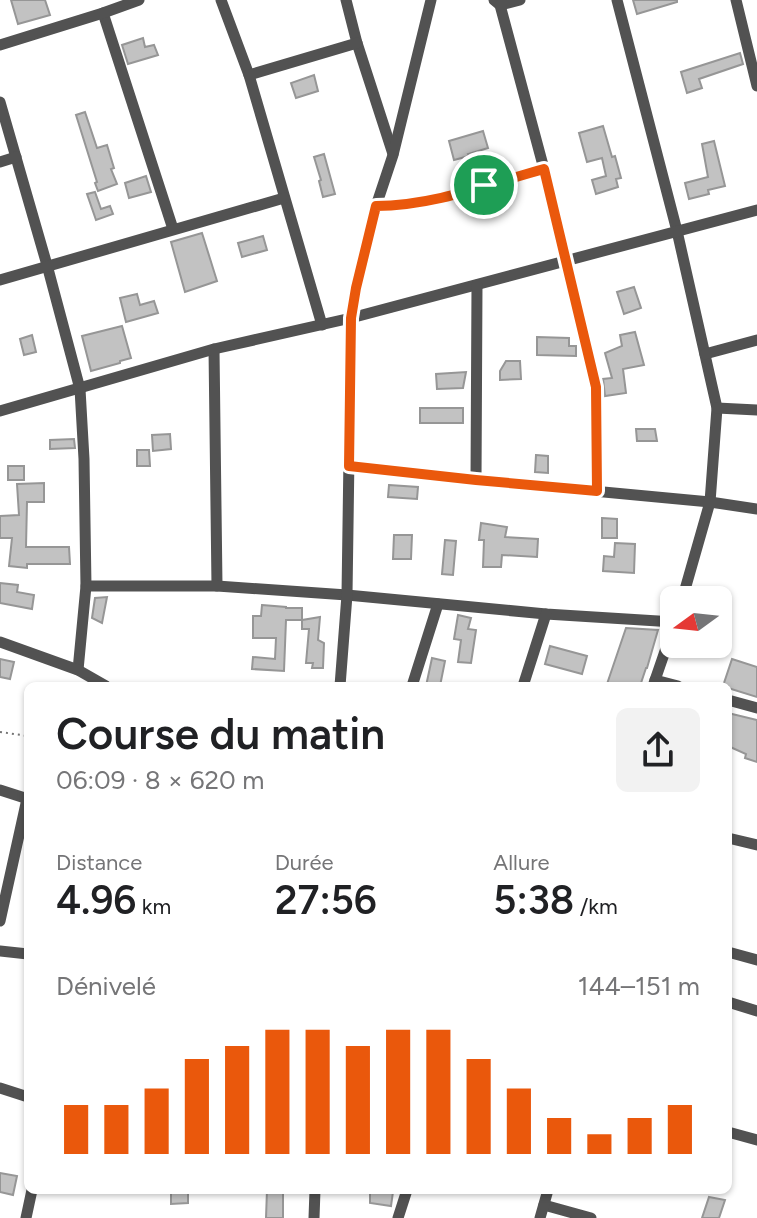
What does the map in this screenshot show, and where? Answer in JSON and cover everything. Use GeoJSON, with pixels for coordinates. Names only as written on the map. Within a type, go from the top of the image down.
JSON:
{"type":"FeatureCollection","features":[{"type":"Feature","properties":{"kind":"street"},"geometry":{"type":"LineString","coordinates":[[0,45],[139,0]]}},
{"type":"Feature","properties":{"kind":"street"},"geometry":{"type":"LineString","coordinates":[[221,0],[249,75],[322,325]]}},
{"type":"Feature","properties":{"kind":"street"},"geometry":{"type":"LineString","coordinates":[[346,0],[393,155]]}},
{"type":"Feature","properties":{"kind":"street"},"geometry":{"type":"LineString","coordinates":[[340,682],[347,595],[351,318],[376,206],[393,155],[431,0]]}},
{"type":"Feature","properties":{"kind":"street"},"geometry":{"type":"LineString","coordinates":[[520,0],[497,2],[544,169],[596,387],[597,491]]}},
{"type":"Feature","properties":{"kind":"street"},"geometry":{"type":"LineString","coordinates":[[617,0],[677,231],[717,408],[710,502],[686,586]]}},
{"type":"Feature","properties":{"kind":"street"},"geometry":{"type":"LineString","coordinates":[[736,0],[757,86]]}},
{"type":"Feature","properties":{"kind":"street"},"geometry":{"type":"LineString","coordinates":[[103,13],[173,229]]}},
{"type":"Feature","properties":{"kind":"street"},"geometry":{"type":"LineString","coordinates":[[249,75],[357,43]]}},
{"type":"Feature","properties":{"kind":"street"},"geometry":{"type":"LineString","coordinates":[[0,102],[80,389],[86,586],[78,670]]}},
{"type":"Feature","properties":{"kind":"street"},"geometry":{"type":"LineString","coordinates":[[0,162],[16,157]]}},
{"type":"Feature","properties":{"kind":"street"},"geometry":{"type":"LineString","coordinates":[[376,206],[423,202],[544,169]]}},
{"type":"Feature","properties":{"kind":"street"},"geometry":{"type":"LineString","coordinates":[[0,280],[284,198]]}},
{"type":"Feature","properties":{"kind":"street"},"geometry":{"type":"LineString","coordinates":[[0,411],[214,349],[351,318],[757,210]]}},
{"type":"Feature","properties":{"kind":"street"},"geometry":{"type":"LineString","coordinates":[[476,480],[477,285]]}},
{"type":"Feature","properties":{"kind":"street"},"geometry":{"type":"LineString","coordinates":[[705,354],[757,340]]}},
{"type":"Feature","properties":{"kind":"street"},"geometry":{"type":"LineString","coordinates":[[214,349],[217,586]]}},
{"type":"Feature","properties":{"kind":"street"},"geometry":{"type":"LineString","coordinates":[[717,408],[757,410]]}},
{"type":"Feature","properties":{"kind":"street"},"geometry":{"type":"LineString","coordinates":[[349,466],[757,509]]}},
{"type":"Feature","properties":{"kind":"street"},"geometry":{"type":"LineString","coordinates":[[86,586],[217,586],[660,623]]}},
{"type":"Feature","properties":{"kind":"street"},"geometry":{"type":"LineString","coordinates":[[413,682],[438,604]]}},
{"type":"Feature","properties":{"kind":"street"},"geometry":{"type":"LineString","coordinates":[[524,682],[546,614]]}},
{"type":"Feature","properties":{"kind":"street"},"geometry":{"type":"LineString","coordinates":[[0,642],[78,670],[99,682]]}},
{"type":"Feature","properties":{"kind":"street"},"geometry":{"type":"LineString","coordinates":[[654,682],[662,658]]}},
{"type":"Feature","properties":{"kind":"street"},"geometry":{"type":"LineString","coordinates":[[732,701],[757,708]]}},
{"type":"Feature","properties":{"kind":"street"},"geometry":{"type":"LineString","coordinates":[[0,790],[24,798]]}},
{"type":"Feature","properties":{"kind":"street"},"geometry":{"type":"LineString","coordinates":[[0,921],[24,816]]}},
{"type":"Feature","properties":{"kind":"street"},"geometry":{"type":"LineString","coordinates":[[732,839],[757,845]]}},
{"type":"Feature","properties":{"kind":"street"},"geometry":{"type":"LineString","coordinates":[[0,951],[24,954]]}},
{"type":"Feature","properties":{"kind":"street"},"geometry":{"type":"LineString","coordinates":[[732,953],[757,960]]}},
{"type":"Feature","properties":{"kind":"street"},"geometry":{"type":"LineString","coordinates":[[732,1003],[757,1011]]}},
{"type":"Feature","properties":{"kind":"street"},"geometry":{"type":"LineString","coordinates":[[0,1088],[24,1096]]}},
{"type":"Feature","properties":{"kind":"street"},"geometry":{"type":"LineString","coordinates":[[732,1133],[757,1140]]}},
{"type":"Feature","properties":{"kind":"street"},"geometry":{"type":"LineString","coordinates":[[26,1218],[31,1194]]}},
{"type":"Feature","properties":{"kind":"street"},"geometry":{"type":"LineString","coordinates":[[314,1218],[315,1194]]}},
{"type":"Feature","properties":{"kind":"street"},"geometry":{"type":"LineString","coordinates":[[398,1218],[406,1194]]}},
{"type":"Feature","properties":{"kind":"street"},"geometry":{"type":"LineString","coordinates":[[540,1218],[547,1194]]}},
{"type":"Feature","properties":{"kind":"street"},"geometry":{"type":"LineString","coordinates":[[544,1205],[591,1218]]}},
{"type":"Feature","properties":{"kind":"path"},"geometry":{"type":"LineString","coordinates":[[0,732],[24,735]]}},
{"type":"Feature","properties":{"kind":"building"},"geometry":{"type":"Polygon","coordinates":[[[11,0],[45,0],[50,15],[18,24],[11,0]]]}},
{"type":"Feature","properties":{"kind":"building"},"geometry":{"type":"Polygon","coordinates":[[[633,0],[677,0],[677,2],[637,14],[633,0]]]}},
{"type":"Feature","properties":{"kind":"building"},"geometry":{"type":"Polygon","coordinates":[[[143,38],[145,47],[154,45],[158,55],[128,64],[122,45],[143,38]]]}},
{"type":"Feature","properties":{"kind":"building"},"geometry":{"type":"Polygon","coordinates":[[[740,53],[743,64],[699,79],[702,88],[687,93],[681,72],[740,53]]]}},
{"type":"Feature","properties":{"kind":"building"},"geometry":{"type":"Polygon","coordinates":[[[314,75],[318,91],[296,98],[291,83],[314,75]]]}},
{"type":"Feature","properties":{"kind":"building"},"geometry":{"type":"Polygon","coordinates":[[[85,112],[97,148],[107,145],[117,184],[98,191],[76,115],[85,112]]]}},
{"type":"Feature","properties":{"kind":"building"},"geometry":{"type":"Polygon","coordinates":[[[603,126],[621,178],[616,179],[618,187],[596,194],[592,180],[606,176],[602,158],[587,162],[579,133],[603,126]]]}},
{"type":"Feature","properties":{"kind":"building"},"geometry":{"type":"Polygon","coordinates":[[[483,131],[488,148],[454,160],[449,141],[483,131]]]}},
{"type":"Feature","properties":{"kind":"building"},"geometry":{"type":"Polygon","coordinates":[[[714,141],[725,186],[689,199],[685,183],[708,177],[702,144],[714,141]]]}},
{"type":"Feature","properties":{"kind":"building"},"geometry":{"type":"Polygon","coordinates":[[[324,154],[335,194],[323,197],[314,157],[324,154]]]}},
{"type":"Feature","properties":{"kind":"building"},"geometry":{"type":"Polygon","coordinates":[[[146,176],[151,192],[129,198],[125,183],[146,176]]]}},
{"type":"Feature","properties":{"kind":"building"},"geometry":{"type":"Polygon","coordinates":[[[95,192],[101,209],[110,206],[113,214],[96,220],[87,194],[95,192]]]}},
{"type":"Feature","properties":{"kind":"building"},"geometry":{"type":"Polygon","coordinates":[[[202,233],[217,281],[185,292],[171,242],[202,233]]]}},
{"type":"Feature","properties":{"kind":"building"},"geometry":{"type":"Polygon","coordinates":[[[263,236],[267,250],[242,257],[238,243],[263,236]]]}},
{"type":"Feature","properties":{"kind":"building"},"geometry":{"type":"Polygon","coordinates":[[[634,287],[641,308],[624,314],[617,292],[634,287]]]}},
{"type":"Feature","properties":{"kind":"building"},"geometry":{"type":"Polygon","coordinates":[[[137,294],[140,305],[154,301],[158,313],[126,322],[120,298],[137,294]]]}},
{"type":"Feature","properties":{"kind":"building"},"geometry":{"type":"Polygon","coordinates":[[[122,326],[131,358],[91,371],[82,336],[122,326]]]}},
{"type":"Feature","properties":{"kind":"building"},"geometry":{"type":"Polygon","coordinates":[[[635,332],[644,365],[623,369],[626,393],[605,396],[603,379],[612,378],[605,353],[622,346],[620,335],[635,332]]]}},
{"type":"Feature","properties":{"kind":"building"},"geometry":{"type":"Polygon","coordinates":[[[32,335],[36,352],[24,355],[20,339],[32,335]]]}},
{"type":"Feature","properties":{"kind":"building"},"geometry":{"type":"Polygon","coordinates":[[[537,337],[569,338],[569,346],[576,346],[576,356],[537,355],[537,337]]]}},
{"type":"Feature","properties":{"kind":"building"},"geometry":{"type":"Polygon","coordinates":[[[506,361],[520,361],[521,379],[500,380],[500,371],[506,361]]]}},
{"type":"Feature","properties":{"kind":"building"},"geometry":{"type":"Polygon","coordinates":[[[466,372],[463,388],[437,389],[436,374],[466,372]]]}},
{"type":"Feature","properties":{"kind":"building"},"geometry":{"type":"Polygon","coordinates":[[[420,408],[463,408],[463,423],[420,423],[420,408]]]}},
{"type":"Feature","properties":{"kind":"building"},"geometry":{"type":"Polygon","coordinates":[[[636,429],[655,429],[657,441],[637,441],[636,429]]]}},
{"type":"Feature","properties":{"kind":"building"},"geometry":{"type":"Polygon","coordinates":[[[170,434],[171,449],[153,451],[152,435],[170,434]]]}},
{"type":"Feature","properties":{"kind":"building"},"geometry":{"type":"Polygon","coordinates":[[[74,439],[75,448],[50,449],[50,440],[74,439]]]}},
{"type":"Feature","properties":{"kind":"building"},"geometry":{"type":"Polygon","coordinates":[[[137,450],[149,450],[150,466],[137,466],[137,450]]]}},
{"type":"Feature","properties":{"kind":"building"},"geometry":{"type":"Polygon","coordinates":[[[536,455],[548,456],[548,473],[535,472],[536,455]]]}},
{"type":"Feature","properties":{"kind":"building"},"geometry":{"type":"Polygon","coordinates":[[[8,466],[24,466],[24,480],[8,480],[8,466]]]}},
{"type":"Feature","properties":{"kind":"building"},"geometry":{"type":"Polygon","coordinates":[[[44,483],[44,502],[27,502],[26,547],[69,547],[70,564],[27,564],[27,568],[9,566],[12,538],[0,538],[0,516],[19,515],[17,484],[44,483]]]}},
{"type":"Feature","properties":{"kind":"building"},"geometry":{"type":"Polygon","coordinates":[[[389,485],[418,487],[417,499],[388,497],[389,485]]]}},
{"type":"Feature","properties":{"kind":"building"},"geometry":{"type":"Polygon","coordinates":[[[602,518],[617,519],[617,538],[602,538],[602,518]]]}},
{"type":"Feature","properties":{"kind":"building"},"geometry":{"type":"Polygon","coordinates":[[[481,523],[507,527],[505,537],[538,539],[537,557],[502,555],[501,567],[483,567],[484,540],[479,540],[481,523]]]}},
{"type":"Feature","properties":{"kind":"building"},"geometry":{"type":"Polygon","coordinates":[[[394,535],[412,535],[411,559],[393,559],[394,535]]]}},
{"type":"Feature","properties":{"kind":"building"},"geometry":{"type":"Polygon","coordinates":[[[445,540],[456,541],[453,575],[442,574],[445,540]]]}},
{"type":"Feature","properties":{"kind":"building"},"geometry":{"type":"Polygon","coordinates":[[[615,543],[635,544],[634,573],[603,571],[604,556],[614,557],[615,543]]]}},
{"type":"Feature","properties":{"kind":"building"},"geometry":{"type":"Polygon","coordinates":[[[0,583],[18,585],[17,592],[34,595],[32,609],[0,603],[0,583]]]}},
{"type":"Feature","properties":{"kind":"building"},"geometry":{"type":"Polygon","coordinates":[[[107,597],[102,623],[92,618],[95,598],[107,597]]]}},
{"type":"Feature","properties":{"kind":"building"},"geometry":{"type":"Polygon","coordinates":[[[262,605],[302,608],[302,620],[286,620],[284,671],[252,669],[253,657],[275,659],[276,638],[253,638],[253,616],[261,616],[262,605]]]}},
{"type":"Feature","properties":{"kind":"building"},"geometry":{"type":"Polygon","coordinates":[[[458,615],[471,618],[468,629],[476,630],[471,663],[458,662],[461,640],[454,639],[458,615]]]}},
{"type":"Feature","properties":{"kind":"building"},"geometry":{"type":"Polygon","coordinates":[[[320,617],[318,640],[324,643],[323,668],[312,668],[313,663],[306,663],[309,629],[302,629],[302,620],[320,617]]]}},
{"type":"Feature","properties":{"kind":"building"},"geometry":{"type":"Polygon","coordinates":[[[626,628],[658,630],[641,682],[608,682],[626,628]]]}},
{"type":"Feature","properties":{"kind":"building"},"geometry":{"type":"Polygon","coordinates":[[[550,646],[587,656],[582,674],[545,664],[550,646]]]}},
{"type":"Feature","properties":{"kind":"building"},"geometry":{"type":"Polygon","coordinates":[[[432,658],[445,661],[441,682],[427,682],[432,658]]]}},
{"type":"Feature","properties":{"kind":"building"},"geometry":{"type":"Polygon","coordinates":[[[0,659],[14,662],[10,679],[0,677],[0,659]]]}},
{"type":"Feature","properties":{"kind":"building"},"geometry":{"type":"Polygon","coordinates":[[[732,659],[757,667],[757,697],[732,689],[732,682],[724,682],[732,659]]]}},
{"type":"Feature","properties":{"kind":"building"},"geometry":{"type":"Polygon","coordinates":[[[732,714],[757,720],[757,762],[745,758],[746,754],[732,748],[732,714]]]}},
{"type":"Feature","properties":{"kind":"building"},"geometry":{"type":"Polygon","coordinates":[[[0,1173],[17,1176],[13,1195],[0,1192],[0,1173]]]}},
{"type":"Feature","properties":{"kind":"building"},"geometry":{"type":"Polygon","coordinates":[[[171,1194],[188,1194],[188,1203],[171,1204],[171,1194]]]}},
{"type":"Feature","properties":{"kind":"building"},"geometry":{"type":"Polygon","coordinates":[[[267,1194],[283,1194],[283,1218],[266,1218],[267,1194]]]}},
{"type":"Feature","properties":{"kind":"building"},"geometry":{"type":"Polygon","coordinates":[[[370,1194],[393,1194],[391,1206],[370,1203],[370,1194]]]}},
{"type":"Feature","properties":{"kind":"building"},"geometry":{"type":"Polygon","coordinates":[[[709,1197],[725,1200],[719,1218],[702,1218],[709,1197]]]}},
{"type":"Feature","properties":{"kind":"route"},"geometry":{"type":"LineString","coordinates":[[544,169],[596,387],[597,491],[349,466],[351,318],[376,206],[423,202],[484,185],[544,169]]}}]}
